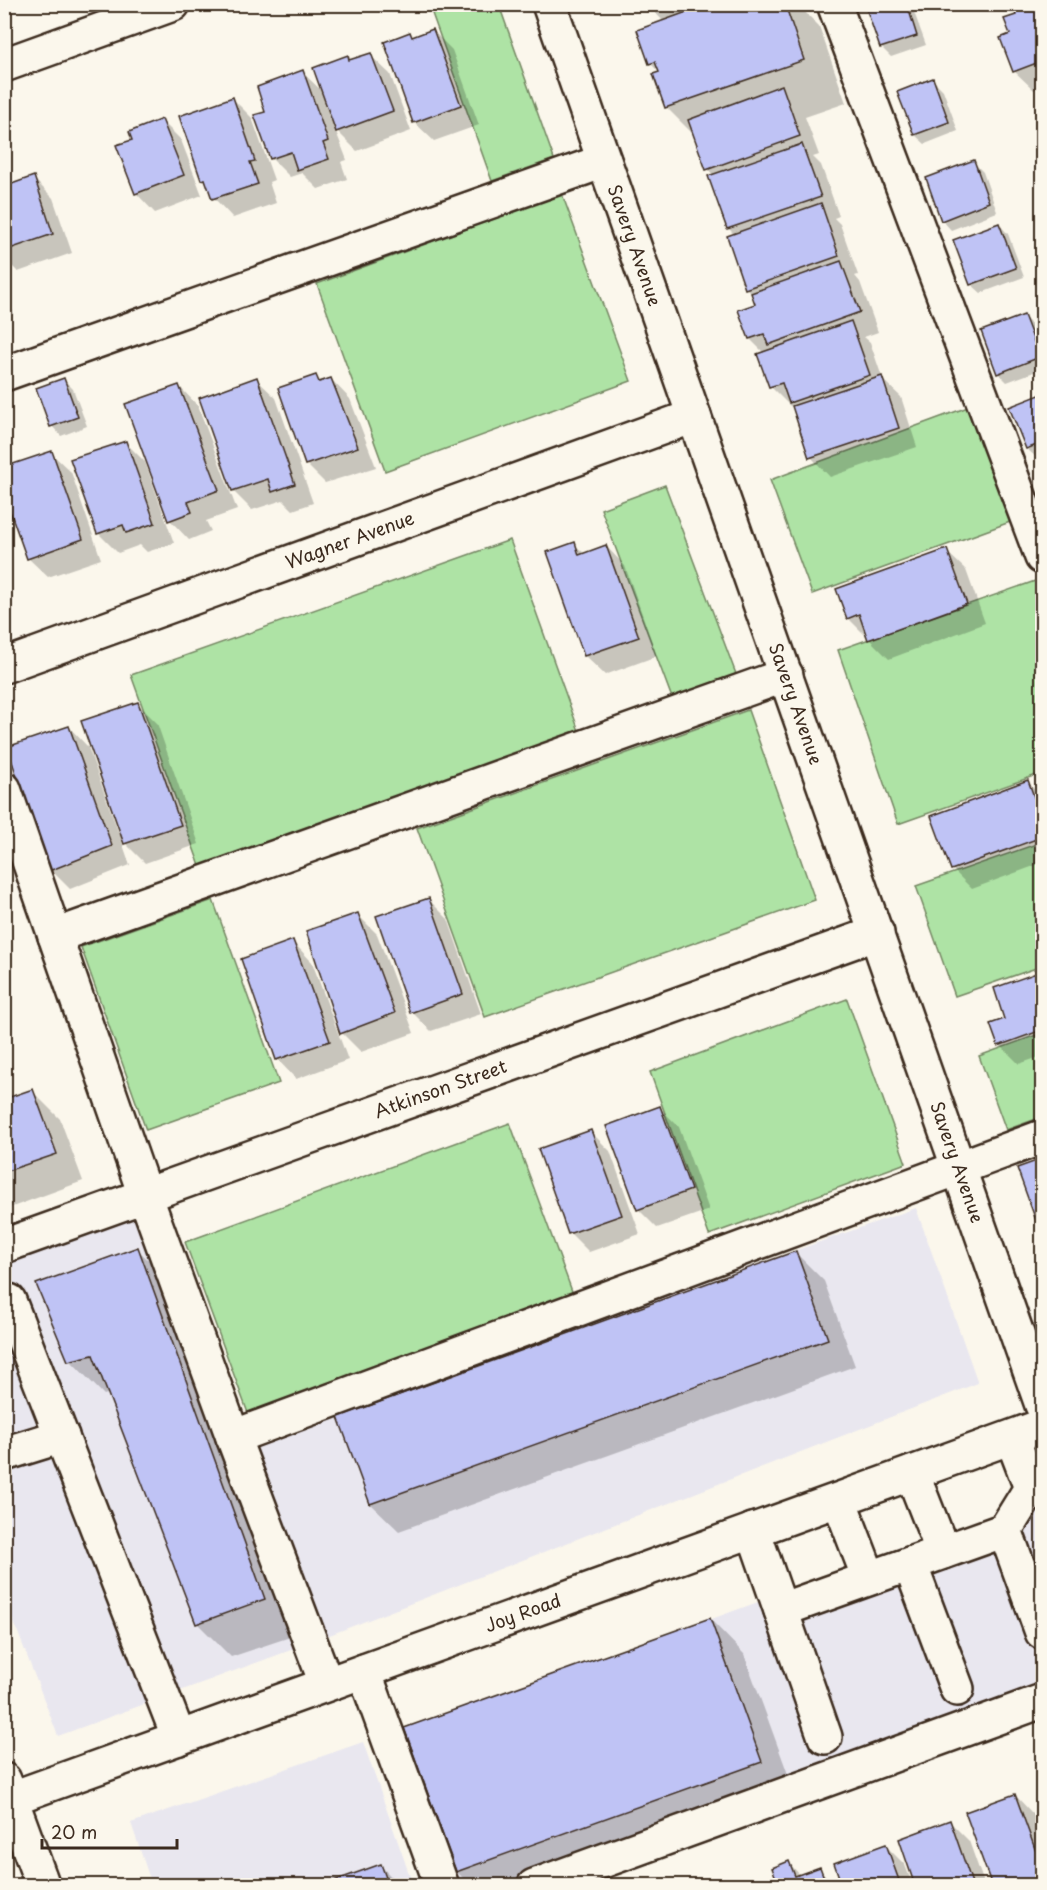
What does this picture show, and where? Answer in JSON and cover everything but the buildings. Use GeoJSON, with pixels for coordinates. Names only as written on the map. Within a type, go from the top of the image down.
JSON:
{"type":"FeatureCollection","features":[{"type":"Feature","properties":{"kind":"street"},"geometry":{"type":"LineString","coordinates":[[4,65],[173,4]]}},
{"type":"Feature","properties":{"kind":"street","name":"Savery Avenue"},"geometry":{"type":"LineString","coordinates":[[549,4],[1042,1405]]}},
{"type":"Feature","properties":{"kind":"street"},"geometry":{"type":"LineString","coordinates":[[834,4],[1042,557]]}},
{"type":"Feature","properties":{"kind":"street"},"geometry":{"type":"LineString","coordinates":[[4,374],[604,161]]}},
{"type":"Feature","properties":{"kind":"street","name":"Wagner Avenue"},"geometry":{"type":"LineString","coordinates":[[4,666],[694,416]]}},
{"type":"Feature","properties":{"kind":"street"},"geometry":{"type":"LineString","coordinates":[[55,936],[786,675]]}},
{"type":"Feature","properties":{"kind":"street"},"geometry":{"type":"LineString","coordinates":[[4,789],[145,1195],[326,1683]]}},
{"type":"Feature","properties":{"kind":"street","name":"Atkinson Street"},"geometry":{"type":"LineString","coordinates":[[4,1246],[877,933]]}},
{"type":"Feature","properties":{"kind":"street"},"geometry":{"type":"LineString","coordinates":[[233,1437],[1042,1137]]}},
{"type":"Feature","properties":{"kind":"street"},"geometry":{"type":"LineString","coordinates":[[9,1301],[179,1738]]}},
{"type":"Feature","properties":{"kind":"street","name":"Joy Road"},"geometry":{"type":"LineString","coordinates":[[7,1793],[179,1738],[1042,1426]]}},
{"type":"Feature","properties":{"kind":"street"},"geometry":{"type":"LineString","coordinates":[[4,1454],[62,1436]]}},
{"type":"Feature","properties":{"kind":"street"},"geometry":{"type":"LineString","coordinates":[[781,1610],[1005,1530],[1031,1488],[1012,1438]]}},
{"type":"Feature","properties":{"kind":"street"},"geometry":{"type":"LineString","coordinates":[[912,1473],[943,1552]]}},
{"type":"Feature","properties":{"kind":"street"},"geometry":{"type":"LineString","coordinates":[[839,1500],[869,1578]]}},
{"type":"Feature","properties":{"kind":"street"},"geometry":{"type":"LineString","coordinates":[[753,1530],[825,1737]]}},
{"type":"Feature","properties":{"kind":"street"},"geometry":{"type":"LineString","coordinates":[[1005,1530],[1042,1632]]}},
{"type":"Feature","properties":{"kind":"street"},"geometry":{"type":"LineString","coordinates":[[910,1564],[957,1689]]}},
{"type":"Feature","properties":{"kind":"street"},"geometry":{"type":"LineString","coordinates":[[364,1671],[442,1886]]}},
{"type":"Feature","properties":{"kind":"street"},"geometry":{"type":"LineString","coordinates":[[534,1886],[1042,1701]]}},
{"type":"Feature","properties":{"kind":"street"},"geometry":{"type":"LineString","coordinates":[[7,1793],[44,1886]]}},
{"type":"Feature","properties":{"kind":"shaded area"},"geometry":{"type":"Polygon","coordinates":[[[916,1208],[978,1383],[291,1650],[58,1736],[5,1599],[5,1261],[139,1214],[221,1453],[916,1208]]]}},
{"type":"Feature","properties":{"kind":"shaded area"},"geometry":{"type":"Polygon","coordinates":[[[1042,1498],[1042,1691],[510,1885],[453,1885],[398,1734],[1042,1498]]]}},
{"type":"Feature","properties":{"kind":"shaded area"},"geometry":{"type":"Polygon","coordinates":[[[363,1742],[413,1885],[152,1885],[131,1823],[363,1742]]]}},
{"type":"Feature","properties":{"kind":"green space"},"geometry":{"type":"Polygon","coordinates":[[[429,5],[499,5],[554,159],[492,181],[429,5]]]}},
{"type":"Feature","properties":{"kind":"green space"},"geometry":{"type":"Polygon","coordinates":[[[562,194],[631,381],[385,471],[317,284],[562,194]]]}},
{"type":"Feature","properties":{"kind":"green space"},"geometry":{"type":"Polygon","coordinates":[[[968,407],[1010,522],[812,594],[770,480],[968,407]]]}},
{"type":"Feature","properties":{"kind":"green space"},"geometry":{"type":"Polygon","coordinates":[[[665,485],[736,674],[672,698],[601,509],[665,485]]]}},
{"type":"Feature","properties":{"kind":"green space"},"geometry":{"type":"Polygon","coordinates":[[[510,540],[579,731],[200,866],[131,675],[510,540]]]}},
{"type":"Feature","properties":{"kind":"green space"},"geometry":{"type":"Polygon","coordinates":[[[1038,580],[1042,593],[1042,773],[898,824],[838,650],[1038,580]]]}},
{"type":"Feature","properties":{"kind":"green space"},"geometry":{"type":"Polygon","coordinates":[[[748,710],[815,900],[485,1017],[417,828],[748,710]]]}},
{"type":"Feature","properties":{"kind":"green space"},"geometry":{"type":"Polygon","coordinates":[[[1042,842],[1042,966],[955,996],[916,886],[1042,842]]]}},
{"type":"Feature","properties":{"kind":"green space"},"geometry":{"type":"Polygon","coordinates":[[[213,900],[279,1083],[146,1130],[81,947],[213,900]]]}},
{"type":"Feature","properties":{"kind":"green space"},"geometry":{"type":"Polygon","coordinates":[[[847,999],[906,1163],[709,1235],[650,1072],[847,999]]]}},
{"type":"Feature","properties":{"kind":"green space"},"geometry":{"type":"Polygon","coordinates":[[[1042,1033],[1042,1117],[1006,1130],[979,1056],[1042,1033]]]}},
{"type":"Feature","properties":{"kind":"green space"},"geometry":{"type":"Polygon","coordinates":[[[510,1123],[573,1294],[248,1413],[185,1242],[510,1123]]]}}]}
